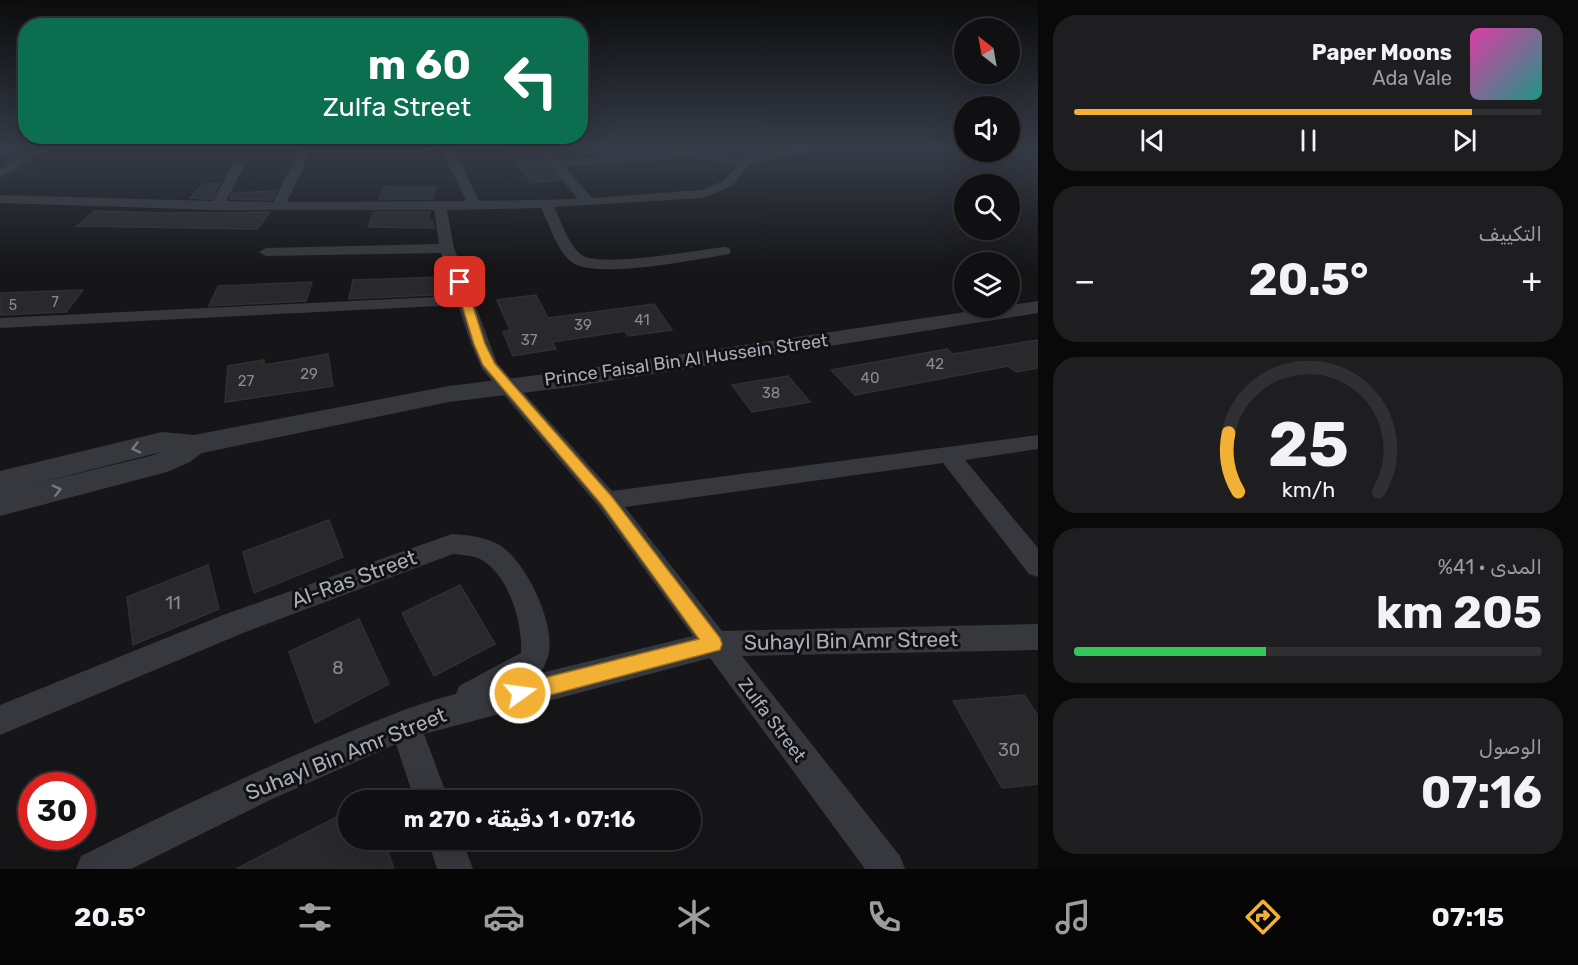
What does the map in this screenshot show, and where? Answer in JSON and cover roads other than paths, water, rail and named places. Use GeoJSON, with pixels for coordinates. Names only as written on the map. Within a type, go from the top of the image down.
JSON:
{"type":"FeatureCollection","features":[{"type":"Feature","properties":{"kind":"street"},"geometry":{"type":"LineString","coordinates":[[217,206],[226,189]]}},
{"type":"Feature","properties":{"kind":"street"},"geometry":{"type":"LineString","coordinates":[[278,206],[287,189]]}},
{"type":"Feature","properties":{"kind":"street"},"geometry":{"type":"LineString","coordinates":[[466,189],[474,205]]}},
{"type":"Feature","properties":{"kind":"street"},"geometry":{"type":"LineString","coordinates":[[577,189],[587,201]]}},
{"type":"Feature","properties":{"kind":"street"},"geometry":{"type":"LineString","coordinates":[[0,199],[217,206],[440,208],[670,197],[721,189]]}},
{"type":"Feature","properties":{"kind":"street"},"geometry":{"type":"LineString","coordinates":[[546,204],[572,255],[589,264],[632,262],[724,251]]}},
{"type":"Feature","properties":{"kind":"street","name":"Zulfa Street"},"geometry":{"type":"LineString","coordinates":[[440,208],[447,248],[484,354],[505,385],[607,501],[713,644],[887,869]]}},
{"type":"Feature","properties":{"kind":"street"},"geometry":{"type":"LineString","coordinates":[[266,252],[447,248]]}},
{"type":"Feature","properties":{"kind":"street"},"geometry":{"type":"LineString","coordinates":[[0,323],[466,300]]}},
{"type":"Feature","properties":{"kind":"street","name":"Prince Faisal Bin Al Hussein Street"},"geometry":{"type":"LineString","coordinates":[[0,482],[162,442],[194,445],[449,394],[505,385],[570,379],[1038,307]]}},
{"type":"Feature","properties":{"kind":"street"},"geometry":{"type":"LineString","coordinates":[[607,501],[1038,442]]}},
{"type":"Feature","properties":{"kind":"street","name":"Prince Faisal Bin Al Hussein Street"},"geometry":{"type":"LineString","coordinates":[[0,504],[157,465],[180,455],[194,445]]}},
{"type":"Feature","properties":{"kind":"street"},"geometry":{"type":"LineString","coordinates":[[949,455],[1038,566]]}},
{"type":"Feature","properties":{"kind":"street","name":"Al-Ras Street"},"geometry":{"type":"LineString","coordinates":[[0,720],[233,624],[437,549],[452,544],[487,551],[499,559],[523,596],[534,625],[536,649],[534,659],[517,674],[419,720]]}},
{"type":"Feature","properties":{"kind":"street","name":"Suhayl Bin Amr Street"},"geometry":{"type":"LineString","coordinates":[[94,869],[285,775],[419,720],[713,644],[1038,637]]}},
{"type":"Feature","properties":{"kind":"street"},"geometry":{"type":"LineString","coordinates":[[419,720],[430,790]]}},
{"type":"Feature","properties":{"kind":"street"},"geometry":{"type":"LineString","coordinates":[[448,850],[455,869]]}}]}
